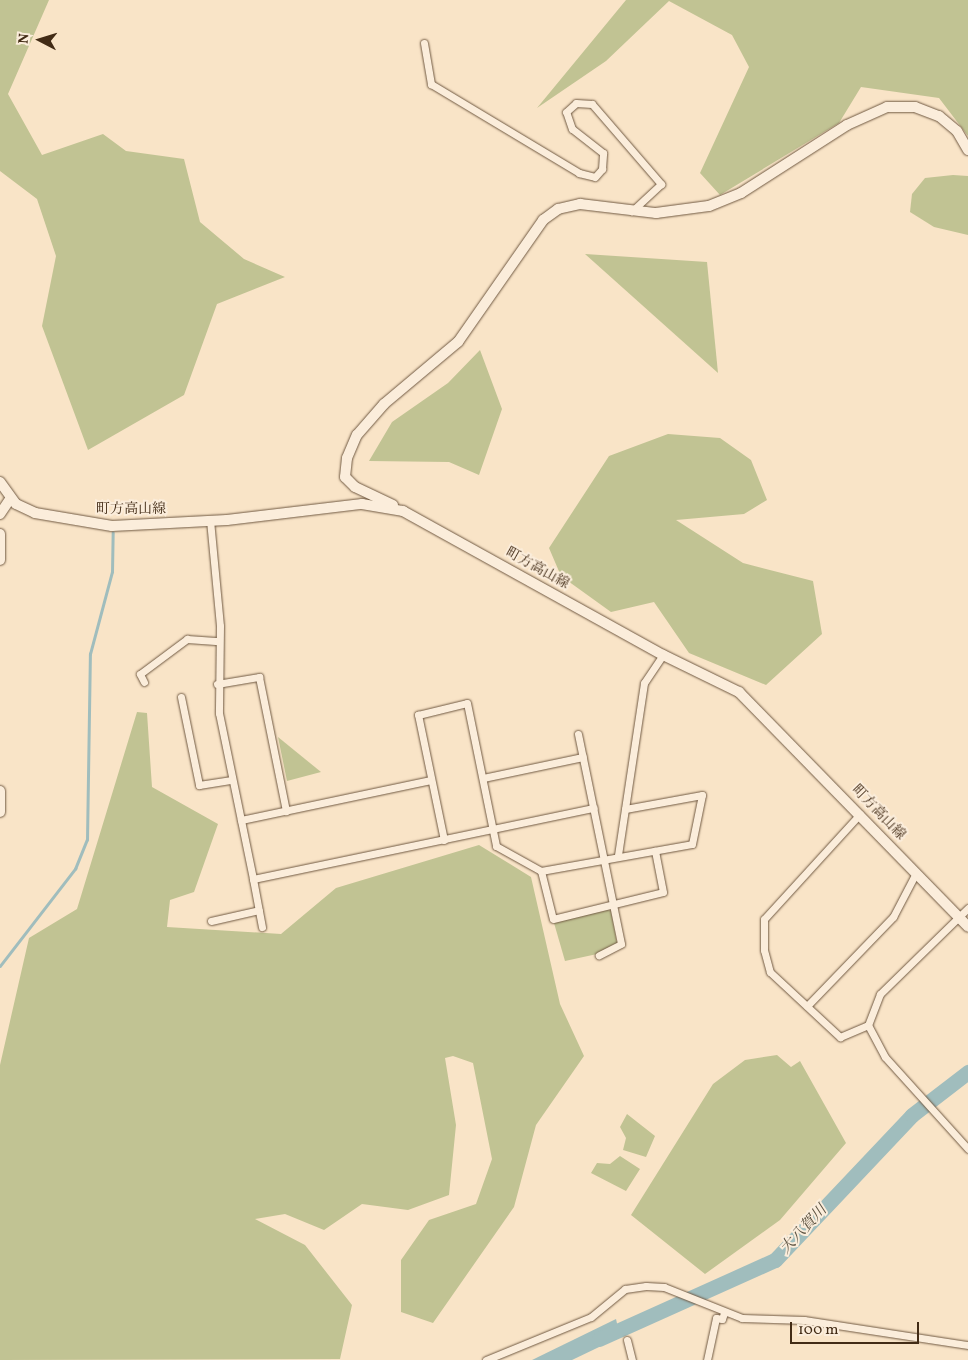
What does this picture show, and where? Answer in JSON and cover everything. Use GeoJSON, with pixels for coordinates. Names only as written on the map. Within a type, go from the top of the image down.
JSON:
{"type":"FeatureCollection","features":[{"type":"Feature","properties":{"kind":"main road"},"geometry":{"type":"LineString","coordinates":[[403,511],[345,478],[351,448],[371,416],[458,342],[551,213],[580,204],[632,211],[685,211],[731,198],[847,125],[887,107],[915,106],[939,116],[962,137],[968,150]]}},
{"type":"Feature","properties":{"kind":"main road"},"geometry":{"type":"LineString","coordinates":[[0,482],[10,498],[0,514]]}},
{"type":"Feature","properties":{"kind":"main road","name":"町方高山線"},"geometry":{"type":"LineString","coordinates":[[10,498],[42,515],[112,526],[210,520],[362,504],[403,511],[663,655],[739,692],[860,814],[968,928]]}},
{"type":"Feature","properties":{"kind":"main road"},"geometry":{"type":"LineString","coordinates":[[0,534],[0,560]]}},
{"type":"Feature","properties":{"kind":"main road"},"geometry":{"type":"LineString","coordinates":[[0,791],[0,812]]}},
{"type":"Feature","properties":{"kind":"street"},"geometry":{"type":"LineString","coordinates":[[424,42],[431,84],[579,173],[595,177],[602,169],[603,153],[572,129],[566,112],[576,103],[592,104],[661,184],[632,211]]}},
{"type":"Feature","properties":{"kind":"street"},"geometry":{"type":"LineString","coordinates":[[210,520],[219,641],[217,684],[232,780],[262,927]]}},
{"type":"Feature","properties":{"kind":"street"},"geometry":{"type":"LineString","coordinates":[[144,682],[140,674],[186,639],[219,641]]}},
{"type":"Feature","properties":{"kind":"street"},"geometry":{"type":"LineString","coordinates":[[618,855],[644,683],[663,655]]}},
{"type":"Feature","properties":{"kind":"street"},"geometry":{"type":"LineString","coordinates":[[217,684],[259,677],[286,811]]}},
{"type":"Feature","properties":{"kind":"street"},"geometry":{"type":"LineString","coordinates":[[181,697],[200,785],[232,780]]}},
{"type":"Feature","properties":{"kind":"street"},"geometry":{"type":"LineString","coordinates":[[444,840],[418,715],[467,703],[494,828],[496,846],[541,871],[618,855],[655,851],[696,840],[702,795],[625,809]]}},
{"type":"Feature","properties":{"kind":"street"},"geometry":{"type":"LineString","coordinates":[[578,734],[621,944],[599,956]]}},
{"type":"Feature","properties":{"kind":"street"},"geometry":{"type":"LineString","coordinates":[[483,778],[583,757]]}},
{"type":"Feature","properties":{"kind":"street"},"geometry":{"type":"LineString","coordinates":[[241,820],[431,780]]}},
{"type":"Feature","properties":{"kind":"street"},"geometry":{"type":"LineString","coordinates":[[253,879],[594,808]]}},
{"type":"Feature","properties":{"kind":"street"},"geometry":{"type":"LineString","coordinates":[[860,814],[764,919],[770,972],[840,1038],[868,1025],[880,994],[968,908]]}},
{"type":"Feature","properties":{"kind":"street"},"geometry":{"type":"LineString","coordinates":[[541,871],[553,919],[663,892],[655,851]]}},
{"type":"Feature","properties":{"kind":"street"},"geometry":{"type":"LineString","coordinates":[[807,1006],[893,918],[916,873]]}},
{"type":"Feature","properties":{"kind":"street"},"geometry":{"type":"LineString","coordinates":[[211,921],[259,910]]}},
{"type":"Feature","properties":{"kind":"street"},"geometry":{"type":"LineString","coordinates":[[868,1025],[885,1057],[968,1149]]}},
{"type":"Feature","properties":{"kind":"street"},"geometry":{"type":"LineString","coordinates":[[486,1360],[592,1317],[625,1289],[669,1289],[721,1312],[968,1345]]}},
{"type":"Feature","properties":{"kind":"street"},"geometry":{"type":"LineString","coordinates":[[708,1360],[716,1318],[722,1320],[721,1312]]}},
{"type":"Feature","properties":{"kind":"street"},"geometry":{"type":"LineString","coordinates":[[627,1340],[632,1360]]}},
{"type":"Feature","properties":{"kind":"green space"},"geometry":{"type":"Polygon","coordinates":[[[0,0],[49,0],[8,94],[42,155],[103,134],[126,151],[184,159],[200,222],[244,259],[285,277],[217,304],[184,395],[88,450],[42,326],[56,256],[37,199],[0,171],[0,0]]]}},
{"type":"Feature","properties":{"kind":"green space"},"geometry":{"type":"Polygon","coordinates":[[[626,0],[968,0],[968,136],[939,98],[861,87],[839,123],[720,195],[700,173],[749,67],[732,35],[669,1],[606,61],[537,108],[626,0]]]}},
{"type":"Feature","properties":{"kind":"green space"},"geometry":{"type":"Polygon","coordinates":[[[953,175],[968,176],[968,235],[934,227],[910,212],[912,194],[925,178],[953,175]]]}},
{"type":"Feature","properties":{"kind":"green space"},"geometry":{"type":"Polygon","coordinates":[[[585,254],[707,262],[718,373],[585,254]]]}},
{"type":"Feature","properties":{"kind":"green space"},"geometry":{"type":"Polygon","coordinates":[[[480,350],[502,409],[479,475],[449,462],[369,461],[392,422],[448,383],[480,350]]]}},
{"type":"Feature","properties":{"kind":"green space"},"geometry":{"type":"Polygon","coordinates":[[[668,434],[720,438],[751,460],[767,500],[744,514],[676,520],[743,563],[813,581],[822,634],[766,685],[689,653],[654,602],[611,612],[561,576],[549,548],[609,456],[668,434]]]}},
{"type":"Feature","properties":{"kind":"green space"},"geometry":{"type":"Polygon","coordinates":[[[137,712],[147,713],[152,787],[218,824],[194,892],[170,900],[167,927],[281,934],[336,888],[479,845],[531,877],[560,1004],[584,1056],[536,1125],[514,1207],[433,1323],[401,1312],[401,1260],[429,1220],[476,1204],[492,1159],[473,1063],[453,1056],[445,1058],[456,1125],[449,1195],[408,1210],[362,1204],[324,1230],[285,1214],[255,1219],[305,1245],[352,1305],[340,1359],[0,1360],[0,1065],[29,938],[77,909],[137,712]]]}},
{"type":"Feature","properties":{"kind":"green space"},"geometry":{"type":"Polygon","coordinates":[[[278,737],[321,772],[287,781],[278,737]]]}},
{"type":"Feature","properties":{"kind":"green space"},"geometry":{"type":"Polygon","coordinates":[[[605,909],[611,911],[617,943],[597,954],[565,961],[554,923],[605,909]]]}},
{"type":"Feature","properties":{"kind":"green space"},"geometry":{"type":"Polygon","coordinates":[[[777,1055],[791,1067],[800,1061],[846,1143],[780,1220],[705,1274],[631,1215],[713,1084],[745,1060],[777,1055]]]}},
{"type":"Feature","properties":{"kind":"green space"},"geometry":{"type":"Polygon","coordinates":[[[627,1114],[655,1136],[646,1157],[623,1150],[626,1138],[620,1127],[627,1114]]]}},
{"type":"Feature","properties":{"kind":"green space"},"geometry":{"type":"Polygon","coordinates":[[[620,1156],[640,1169],[626,1191],[591,1173],[597,1163],[610,1164],[620,1156]]]}},
{"type":"Feature","properties":{"kind":"water"},"geometry":{"type":"Polygon","coordinates":[[[616,1319],[620,1337],[572,1360],[532,1360],[616,1319]]]}},
{"type":"Feature","properties":{"kind":"waterway"},"geometry":{"type":"LineString","coordinates":[[0,966],[75,869],[87,840],[90,654],[112,572],[113,533]]}},
{"type":"Feature","properties":{"kind":"waterway","name":"大八賀川"},"geometry":{"type":"LineString","coordinates":[[599,1339],[775,1260],[912,1115],[968,1072]]}}]}
